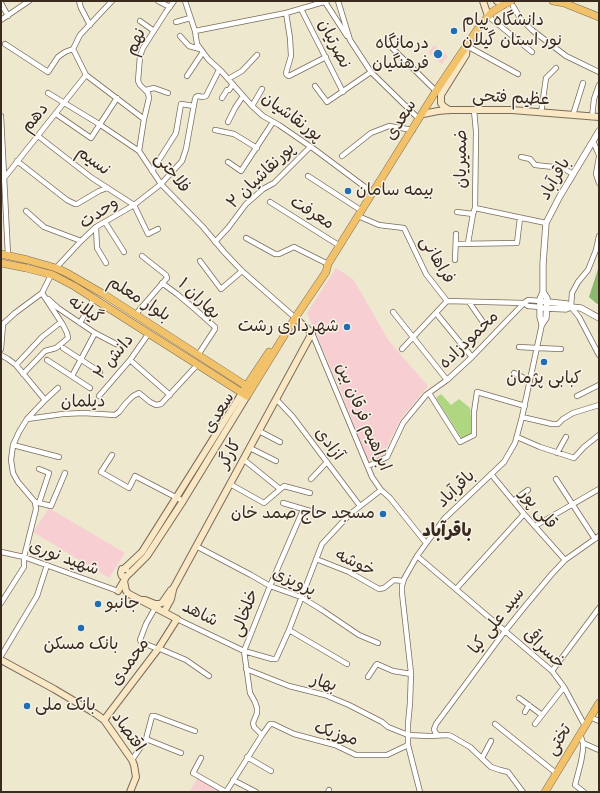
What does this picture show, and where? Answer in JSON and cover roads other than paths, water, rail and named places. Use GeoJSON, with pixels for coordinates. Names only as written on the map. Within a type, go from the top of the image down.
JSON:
{"type":"FeatureCollection","features":[{"type":"Feature","properties":{"kind":"main road"},"geometry":{"type":"LineString","coordinates":[[483,1],[488,16]]}},
{"type":"Feature","properties":{"kind":"main road"},"geometry":{"type":"LineString","coordinates":[[553,1],[564,2],[599,17]]}},
{"type":"Feature","properties":{"kind":"main road","name":"سعدی"},"geometry":{"type":"LineString","coordinates":[[249,387],[253,376],[326,272],[328,264],[436,91],[479,27],[500,2],[512,4]]}},
{"type":"Feature","properties":{"kind":"main road"},"geometry":{"type":"LineString","coordinates":[[449,110],[441,103],[441,96],[466,55],[467,46]]}},
{"type":"Feature","properties":{"kind":"main road","name":"عظیم فتحی"},"geometry":{"type":"LineString","coordinates":[[421,117],[438,111],[449,110],[512,110],[596,117]]}},
{"type":"Feature","properties":{"kind":"main road","name":"بلوار معلم"},"geometry":{"type":"LineString","coordinates":[[5,255],[56,268],[78,279],[249,387]]}},
{"type":"Feature","properties":{"kind":"main road","name":"بلوار معلم"},"geometry":{"type":"LineString","coordinates":[[1,263],[51,275],[74,286],[244,394]]}},
{"type":"Feature","properties":{"kind":"main road"},"geometry":{"type":"LineString","coordinates":[[51,275],[56,268]]}},
{"type":"Feature","properties":{"kind":"main road","name":"سعدی"},"geometry":{"type":"LineString","coordinates":[[122,571],[142,552],[293,317]]}},
{"type":"Feature","properties":{"kind":"main road","name":"ابراهیم فرقان بین"},"geometry":{"type":"LineString","coordinates":[[293,317],[312,333]]}},
{"type":"Feature","properties":{"kind":"main road","name":"کارگر"},"geometry":{"type":"LineString","coordinates":[[173,588],[312,333]]}},
{"type":"Feature","properties":{"kind":"main road"},"geometry":{"type":"LineString","coordinates":[[231,376],[241,378],[253,376]]}},
{"type":"Feature","properties":{"kind":"main road","name":"سعدی"},"geometry":{"type":"LineString","coordinates":[[118,591],[127,577],[147,556],[183,501],[244,394]]}},
{"type":"Feature","properties":{"kind":"main road"},"geometry":{"type":"LineString","coordinates":[[122,571],[122,576],[127,577]]}},
{"type":"Feature","properties":{"kind":"main road"},"geometry":{"type":"LineString","coordinates":[[118,591],[122,571]]}},
{"type":"Feature","properties":{"kind":"main road","name":"شاهد"},"geometry":{"type":"LineString","coordinates":[[127,577],[128,593],[177,619]]}},
{"type":"Feature","properties":{"kind":"main road"},"geometry":{"type":"LineString","coordinates":[[139,600],[145,600],[155,604],[162,603],[173,588]]}},
{"type":"Feature","properties":{"kind":"main road"},"geometry":{"type":"LineString","coordinates":[[164,612],[173,592],[173,588]]}},
{"type":"Feature","properties":{"kind":"main road","name":"محمدی"},"geometry":{"type":"LineString","coordinates":[[104,720],[158,648],[177,619]]}},
{"type":"Feature","properties":{"kind":"main road","name":"اقتصاد"},"geometry":{"type":"LineString","coordinates":[[1,660],[54,689],[104,720],[132,760],[136,774],[131,791]]}},
{"type":"Feature","properties":{"kind":"main road","name":"تختی"},"geometry":{"type":"LineString","coordinates":[[544,792],[599,703]]}},
{"type":"Feature","properties":{"kind":"street"},"geometry":{"type":"LineString","coordinates":[[1,20],[29,1]]}},
{"type":"Feature","properties":{"kind":"street"},"geometry":{"type":"LineString","coordinates":[[79,1],[90,25]]}},
{"type":"Feature","properties":{"kind":"street"},"geometry":{"type":"LineString","coordinates":[[158,1],[170,7]]}},
{"type":"Feature","properties":{"kind":"street","name":"نهم"},"geometry":{"type":"LineString","coordinates":[[144,119],[149,98],[148,93],[138,81],[140,56],[143,48],[174,1]]}},
{"type":"Feature","properties":{"kind":"street","name":"پورنقاشیان"},"geometry":{"type":"LineString","coordinates":[[185,1],[195,31],[197,44],[201,51],[252,106],[263,116],[310,147],[373,193]]}},
{"type":"Feature","properties":{"kind":"street"},"geometry":{"type":"LineString","coordinates":[[195,31],[286,13],[326,1],[371,72],[421,117]]}},
{"type":"Feature","properties":{"kind":"street"},"geometry":{"type":"LineString","coordinates":[[338,1],[350,40]]}},
{"type":"Feature","properties":{"kind":"street"},"geometry":{"type":"LineString","coordinates":[[4,44],[48,72],[58,57],[73,49],[80,35],[110,2]]}},
{"type":"Feature","properties":{"kind":"street"},"geometry":{"type":"LineString","coordinates":[[1,3],[8,16]]}},
{"type":"Feature","properties":{"kind":"street"},"geometry":{"type":"LineString","coordinates":[[512,4],[520,18],[532,30],[566,56],[599,72]]}},
{"type":"Feature","properties":{"kind":"street","name":"نصرتیان"},"geometry":{"type":"LineString","coordinates":[[301,9],[343,92]]}},
{"type":"Feature","properties":{"kind":"street"},"geometry":{"type":"LineString","coordinates":[[286,13],[291,56],[286,73],[287,75],[289,76],[326,57]]}},
{"type":"Feature","properties":{"kind":"street"},"geometry":{"type":"LineString","coordinates":[[488,16],[532,52]]}},
{"type":"Feature","properties":{"kind":"street"},"geometry":{"type":"LineString","coordinates":[[176,22],[190,18]]}},
{"type":"Feature","properties":{"kind":"street"},"geometry":{"type":"LineString","coordinates":[[140,21],[154,31]]}},
{"type":"Feature","properties":{"kind":"street"},"geometry":{"type":"LineString","coordinates":[[180,36],[189,46],[201,51],[187,76]]}},
{"type":"Feature","properties":{"kind":"street"},"geometry":{"type":"LineString","coordinates":[[388,44],[436,91]]}},
{"type":"Feature","properties":{"kind":"street"},"geometry":{"type":"LineString","coordinates":[[467,46],[518,74]]}},
{"type":"Feature","properties":{"kind":"street"},"geometry":{"type":"LineString","coordinates":[[73,49],[86,75],[144,119]]}},
{"type":"Feature","properties":{"kind":"street"},"geometry":{"type":"LineString","coordinates":[[228,79],[242,71],[257,55]]}},
{"type":"Feature","properties":{"kind":"street"},"geometry":{"type":"LineString","coordinates":[[541,112],[546,78],[556,68]]}},
{"type":"Feature","properties":{"kind":"street"},"geometry":{"type":"LineString","coordinates":[[152,170],[176,133],[181,104],[194,106],[196,97],[206,96],[219,70]]}},
{"type":"Feature","properties":{"kind":"street"},"geometry":{"type":"LineString","coordinates":[[315,86],[327,102],[371,72]]}},
{"type":"Feature","properties":{"kind":"street","name":"دهم"},"geometry":{"type":"LineString","coordinates":[[4,177],[86,75]]}},
{"type":"Feature","properties":{"kind":"street"},"geometry":{"type":"LineString","coordinates":[[574,115],[584,83]]}},
{"type":"Feature","properties":{"kind":"street"},"geometry":{"type":"LineString","coordinates":[[222,98],[232,84]]}},
{"type":"Feature","properties":{"kind":"street"},"geometry":{"type":"LineString","coordinates":[[596,117],[594,99],[599,86]]}},
{"type":"Feature","properties":{"kind":"street"},"geometry":{"type":"LineString","coordinates":[[146,90],[154,88],[168,93]]}},
{"type":"Feature","properties":{"kind":"street"},"geometry":{"type":"LineString","coordinates":[[252,106],[262,89]]}},
{"type":"Feature","properties":{"kind":"street"},"geometry":{"type":"LineString","coordinates":[[48,92],[139,151]]}},
{"type":"Feature","properties":{"kind":"street"},"geometry":{"type":"LineString","coordinates":[[228,122],[243,96]]}},
{"type":"Feature","properties":{"kind":"street"},"geometry":{"type":"LineString","coordinates":[[56,114],[91,138],[117,98]]}},
{"type":"Feature","properties":{"kind":"street","name":"وحدت"},"geometry":{"type":"LineString","coordinates":[[56,268],[96,227],[134,205],[161,184],[182,161],[186,149],[194,106]]}},
{"type":"Feature","properties":{"kind":"street","name":"ضمیریان"},"geometry":{"type":"LineString","coordinates":[[468,243],[474,208],[476,132],[474,110]]}},
{"type":"Feature","properties":{"kind":"street"},"geometry":{"type":"LineString","coordinates":[[1,116],[4,177],[5,255]]}},
{"type":"Feature","properties":{"kind":"street","name":"فلاحتی"},"geometry":{"type":"LineString","coordinates":[[144,119],[139,151],[161,184],[203,227],[242,271],[293,317]]}},
{"type":"Feature","properties":{"kind":"street"},"geometry":{"type":"LineString","coordinates":[[228,162],[241,172],[273,122]]}},
{"type":"Feature","properties":{"kind":"street"},"geometry":{"type":"LineString","coordinates":[[342,156],[371,133],[388,126],[413,130]]}},
{"type":"Feature","properties":{"kind":"street"},"geometry":{"type":"LineString","coordinates":[[215,130],[234,134],[257,148]]}},
{"type":"Feature","properties":{"kind":"street","name":"باقرآباد"},"geometry":{"type":"LineString","coordinates":[[420,792],[408,745],[411,674],[402,593],[403,581],[417,556],[444,519],[504,462],[515,443],[542,324],[540,317],[547,298],[543,292],[543,264],[546,223],[560,196],[599,131]]}},
{"type":"Feature","properties":{"kind":"street","name":"نسیم"},"geometry":{"type":"LineString","coordinates":[[38,136],[92,178],[134,205]]}},
{"type":"Feature","properties":{"kind":"street"},"geometry":{"type":"LineString","coordinates":[[593,141],[599,156],[596,174],[599,183]]}},
{"type":"Feature","properties":{"kind":"street","name":"پورنقاشیان ۲"},"geometry":{"type":"LineString","coordinates":[[215,242],[228,228],[246,204],[274,183],[310,147]]}},
{"type":"Feature","properties":{"kind":"street"},"geometry":{"type":"LineString","coordinates":[[521,157],[530,160],[535,165],[563,168],[573,174]]}},
{"type":"Feature","properties":{"kind":"street"},"geometry":{"type":"LineString","coordinates":[[18,161],[67,200],[75,204],[107,188]]}},
{"type":"Feature","properties":{"kind":"street"},"geometry":{"type":"LineString","coordinates":[[308,176],[360,214]]}},
{"type":"Feature","properties":{"kind":"street","name":"معرفت"},"geometry":{"type":"LineString","coordinates":[[270,202],[340,246]]}},
{"type":"Feature","properties":{"kind":"street"},"geometry":{"type":"LineString","coordinates":[[134,205],[148,234],[158,229]]}},
{"type":"Feature","properties":{"kind":"street","name":"ضمیریان"},"geometry":{"type":"LineString","coordinates":[[474,208],[546,223]]}},
{"type":"Feature","properties":{"kind":"street"},"geometry":{"type":"LineString","coordinates":[[26,211],[44,227],[81,241]]}},
{"type":"Feature","properties":{"kind":"street"},"geometry":{"type":"LineString","coordinates":[[458,212],[473,214]]}},
{"type":"Feature","properties":{"kind":"street","name":"فراهانی"},"geometry":{"type":"LineString","coordinates":[[360,214],[379,225],[404,228],[426,274],[447,301],[524,304],[528,306],[544,305]]}},
{"type":"Feature","properties":{"kind":"street"},"geometry":{"type":"LineString","coordinates":[[456,244],[517,243],[520,218]]}},
{"type":"Feature","properties":{"kind":"street"},"geometry":{"type":"LineString","coordinates":[[105,222],[124,252]]}},
{"type":"Feature","properties":{"kind":"street"},"geometry":{"type":"LineString","coordinates":[[96,227],[97,248],[106,263]]}},
{"type":"Feature","properties":{"kind":"street"},"geometry":{"type":"LineString","coordinates":[[455,260],[456,234]]}},
{"type":"Feature","properties":{"kind":"street"},"geometry":{"type":"LineString","coordinates":[[599,236],[596,250],[588,270],[578,282],[572,294],[572,306],[599,355]]}},
{"type":"Feature","properties":{"kind":"street"},"geometry":{"type":"LineString","coordinates":[[246,238],[275,254],[279,254],[294,247],[328,264]]}},
{"type":"Feature","properties":{"kind":"street"},"geometry":{"type":"LineString","coordinates":[[135,314],[167,278],[142,256]]}},
{"type":"Feature","properties":{"kind":"street"},"geometry":{"type":"LineString","coordinates":[[200,261],[220,289],[242,271]]}},
{"type":"Feature","properties":{"kind":"street"},"geometry":{"type":"LineString","coordinates":[[1,348],[2,324],[42,293],[51,275]]}},
{"type":"Feature","properties":{"kind":"street","name":"بهاران ۱"},"geometry":{"type":"LineString","coordinates":[[162,284],[196,310],[215,327],[198,354]]}},
{"type":"Feature","properties":{"kind":"street"},"geometry":{"type":"LineString","coordinates":[[23,374],[45,351],[56,348],[68,338],[61,322],[42,293]]}},
{"type":"Feature","properties":{"kind":"street","name":"گیلانه"},"geometry":{"type":"LineString","coordinates":[[42,293],[58,308],[95,333],[116,344]]}},
{"type":"Feature","properties":{"kind":"street"},"geometry":{"type":"LineString","coordinates":[[80,323],[94,298]]}},
{"type":"Feature","properties":{"kind":"street"},"geometry":{"type":"LineString","coordinates":[[402,349],[447,301]]}},
{"type":"Feature","properties":{"kind":"street"},"geometry":{"type":"LineString","coordinates":[[469,302],[485,325]]}},
{"type":"Feature","properties":{"kind":"street","name":"محمودزاده"},"geometry":{"type":"LineString","coordinates":[[368,466],[387,457],[403,423],[426,395],[447,380],[472,357],[524,304]]}},
{"type":"Feature","properties":{"kind":"street"},"geometry":{"type":"LineString","coordinates":[[544,305],[566,309],[572,306],[580,308],[599,318]]}},
{"type":"Feature","properties":{"kind":"street"},"geometry":{"type":"LineString","coordinates":[[393,312],[447,380]]}},
{"type":"Feature","properties":{"kind":"street"},"geometry":{"type":"LineString","coordinates":[[436,313],[472,357]]}},
{"type":"Feature","properties":{"kind":"street"},"geometry":{"type":"LineString","coordinates":[[16,365],[42,337],[61,322]]}},
{"type":"Feature","properties":{"kind":"street"},"geometry":{"type":"LineString","coordinates":[[72,376],[95,333]]}},
{"type":"Feature","properties":{"kind":"street","name":"دانش ۲"},"geometry":{"type":"LineString","coordinates":[[99,396],[130,360],[149,333]]}},
{"type":"Feature","properties":{"kind":"street","name":"ابراهیم فرقان بین"},"geometry":{"type":"LineString","coordinates":[[312,333],[372,476],[381,490],[390,498],[426,543]]}},
{"type":"Feature","properties":{"kind":"street"},"geometry":{"type":"LineString","coordinates":[[519,347],[561,349]]}},
{"type":"Feature","properties":{"kind":"street"},"geometry":{"type":"LineString","coordinates":[[63,348],[100,372]]}},
{"type":"Feature","properties":{"kind":"street"},"geometry":{"type":"LineString","coordinates":[[1,355],[16,365],[45,400]]}},
{"type":"Feature","properties":{"kind":"street"},"geometry":{"type":"LineString","coordinates":[[47,360],[90,388]]}},
{"type":"Feature","properties":{"kind":"street"},"geometry":{"type":"LineString","coordinates":[[130,360],[170,395],[198,364]]}},
{"type":"Feature","properties":{"kind":"street"},"geometry":{"type":"LineString","coordinates":[[514,373],[530,381]]}},
{"type":"Feature","properties":{"kind":"street"},"geometry":{"type":"LineString","coordinates":[[577,396],[599,385]]}},
{"type":"Feature","properties":{"kind":"street"},"geometry":{"type":"LineString","coordinates":[[58,388],[27,419],[19,432],[14,445],[11,460],[13,473],[18,482],[37,503],[51,506],[65,473]]}},
{"type":"Feature","properties":{"kind":"street"},"geometry":{"type":"LineString","coordinates":[[429,393],[460,442],[474,435],[474,412],[477,392],[524,406]]}},
{"type":"Feature","properties":{"kind":"street","name":"دیلمان"},"geometry":{"type":"LineString","coordinates":[[27,419],[83,413],[115,415],[137,394],[156,405],[161,404],[170,395]]}},
{"type":"Feature","properties":{"kind":"street","name":"آزادی"},"geometry":{"type":"LineString","coordinates":[[276,399],[293,417],[360,506]]}},
{"type":"Feature","properties":{"kind":"street"},"geometry":{"type":"LineString","coordinates":[[522,417],[558,424],[563,418],[573,413],[599,405]]}},
{"type":"Feature","properties":{"kind":"street"},"geometry":{"type":"LineString","coordinates":[[259,431],[280,442]]}},
{"type":"Feature","properties":{"kind":"street"},"geometry":{"type":"LineString","coordinates":[[517,437],[540,447],[574,458],[584,447],[599,435]]}},
{"type":"Feature","properties":{"kind":"street"},"geometry":{"type":"LineString","coordinates":[[557,452],[566,437]]}},
{"type":"Feature","properties":{"kind":"street"},"geometry":{"type":"LineString","coordinates":[[14,445],[58,457]]}},
{"type":"Feature","properties":{"kind":"street"},"geometry":{"type":"LineString","coordinates":[[250,448],[276,461]]}},
{"type":"Feature","properties":{"kind":"street"},"geometry":{"type":"LineString","coordinates":[[112,455],[101,472],[129,488],[135,476],[183,501]]}},
{"type":"Feature","properties":{"kind":"street"},"geometry":{"type":"LineString","coordinates":[[243,459],[280,489]]}},
{"type":"Feature","properties":{"kind":"street"},"geometry":{"type":"LineString","coordinates":[[311,479],[327,462]]}},
{"type":"Feature","properties":{"kind":"street"},"geometry":{"type":"LineString","coordinates":[[1,603],[24,567],[24,557],[37,503],[49,473],[39,469]]}},
{"type":"Feature","properties":{"kind":"street","name":"قلی پور"},"geometry":{"type":"LineString","coordinates":[[491,474],[565,560]]}},
{"type":"Feature","properties":{"kind":"street"},"geometry":{"type":"LineString","coordinates":[[556,480],[597,537]]}},
{"type":"Feature","properties":{"kind":"street"},"geometry":{"type":"LineString","coordinates":[[230,484],[264,503],[284,486],[310,493]]}},
{"type":"Feature","properties":{"kind":"street"},"geometry":{"type":"LineString","coordinates":[[347,664],[289,630],[322,544],[350,514],[381,490]]}},
{"type":"Feature","properties":{"kind":"street"},"geometry":{"type":"LineString","coordinates":[[513,501],[528,490]]}},
{"type":"Feature","properties":{"kind":"street"},"geometry":{"type":"LineString","coordinates":[[535,526],[599,490]]}},
{"type":"Feature","properties":{"kind":"street"},"geometry":{"type":"LineString","coordinates":[[283,503],[320,514]]}},
{"type":"Feature","properties":{"kind":"street","name":"خلخالی"},"geometry":{"type":"LineString","coordinates":[[244,651],[303,510]]}},
{"type":"Feature","properties":{"kind":"street"},"geometry":{"type":"LineString","coordinates":[[456,589],[524,514]]}},
{"type":"Feature","properties":{"kind":"street","name":"سید علی کیا"},"geometry":{"type":"LineString","coordinates":[[438,735],[434,729],[436,724],[505,631],[565,560],[597,537]]}},
{"type":"Feature","properties":{"kind":"street","name":"پرویزی"},"geometry":{"type":"LineString","coordinates":[[196,546],[270,586],[301,597],[359,635],[378,643]]}},
{"type":"Feature","properties":{"kind":"street","name":"شهید نوری"},"geometry":{"type":"LineString","coordinates":[[1,552],[24,557],[118,591]]}},
{"type":"Feature","properties":{"kind":"street","name":"خسراقی"},"geometry":{"type":"LineString","coordinates":[[417,556],[552,671],[564,687],[585,726]]}},
{"type":"Feature","properties":{"kind":"street","name":"خوشه"},"geometry":{"type":"LineString","coordinates":[[316,559],[349,572],[379,589],[384,588],[394,580],[403,581]]}},
{"type":"Feature","properties":{"kind":"street"},"geometry":{"type":"LineString","coordinates":[[1,656],[37,596],[47,565]]}},
{"type":"Feature","properties":{"kind":"street"},"geometry":{"type":"LineString","coordinates":[[155,608],[146,624],[140,641],[186,660],[209,676]]}},
{"type":"Feature","properties":{"kind":"street"},"geometry":{"type":"LineString","coordinates":[[552,671],[599,608]]}},
{"type":"Feature","properties":{"kind":"street","name":"شاهد"},"geometry":{"type":"LineString","coordinates":[[177,619],[244,651],[274,660],[277,658],[289,630]]}},
{"type":"Feature","properties":{"kind":"street"},"geometry":{"type":"LineString","coordinates":[[201,758],[193,773],[226,792],[262,734],[254,727],[253,723],[257,713],[257,708],[250,693],[244,651]]}},
{"type":"Feature","properties":{"kind":"street"},"geometry":{"type":"LineString","coordinates":[[368,677],[377,664],[393,670],[411,674]]}},
{"type":"Feature","properties":{"kind":"street","name":"بهار"},"geometry":{"type":"LineString","coordinates":[[246,669],[289,686],[350,705],[382,722],[388,727],[408,735],[448,735],[460,740],[470,746],[491,767],[508,772],[523,792]]}},
{"type":"Feature","properties":{"kind":"street"},"geometry":{"type":"LineString","coordinates":[[535,724],[564,687]]}},
{"type":"Feature","properties":{"kind":"street"},"geometry":{"type":"LineString","coordinates":[[519,698],[542,715]]}},
{"type":"Feature","properties":{"kind":"street"},"geometry":{"type":"LineString","coordinates":[[525,712],[529,706]]}},
{"type":"Feature","properties":{"kind":"street"},"geometry":{"type":"LineString","coordinates":[[132,760],[146,739],[152,716],[195,731]]}},
{"type":"Feature","properties":{"kind":"street"},"geometry":{"type":"LineString","coordinates":[[590,717],[599,720]]}},
{"type":"Feature","properties":{"kind":"street","name":"موزیک"},"geometry":{"type":"LineString","coordinates":[[262,734],[267,726],[273,724],[294,734],[335,745],[359,755],[387,755],[408,745]]}},
{"type":"Feature","properties":{"kind":"street"},"geometry":{"type":"LineString","coordinates":[[494,724],[556,773]]}},
{"type":"Feature","properties":{"kind":"street"},"geometry":{"type":"LineString","coordinates":[[580,734],[583,750],[575,785],[582,791]]}},
{"type":"Feature","properties":{"kind":"street"},"geometry":{"type":"LineString","coordinates":[[146,739],[181,753]]}},
{"type":"Feature","properties":{"kind":"street"},"geometry":{"type":"LineString","coordinates":[[482,758],[491,741]]}},
{"type":"Feature","properties":{"kind":"street"},"geometry":{"type":"LineString","coordinates":[[582,743],[599,750]]}},
{"type":"Feature","properties":{"kind":"street"},"geometry":{"type":"LineString","coordinates":[[248,757],[271,772]]}},
{"type":"Feature","properties":{"kind":"street"},"geometry":{"type":"LineString","coordinates":[[234,780],[256,792]]}},
{"type":"Feature","properties":{"kind":"place","name":"دانشگاه پیام نور استان گیلان"},"geometry":{"type":"Point","coordinates":[454,31]}},
{"type":"Feature","properties":{"kind":"place","name":"درمانگاه فرهنگیان"},"geometry":{"type":"Point","coordinates":[438,54]}},
{"type":"Feature","properties":{"kind":"place","name":"بیمه سامان"},"geometry":{"type":"Point","coordinates":[348,191]}},
{"type":"Feature","properties":{"kind":"place","name":"شهرداری رشت"},"geometry":{"type":"Point","coordinates":[347,327]}},
{"type":"Feature","properties":{"kind":"place","name":"کبابی پژمان"},"geometry":{"type":"Point","coordinates":[544,362]}},
{"type":"Feature","properties":{"kind":"place","name":"مسجد حاج صمد خان"},"geometry":{"type":"Point","coordinates":[383,514]}},
{"type":"Feature","properties":{"kind":"place","name":"جانبو"},"geometry":{"type":"Point","coordinates":[98,604]}},
{"type":"Feature","properties":{"kind":"place","name":"بانک مسکن"},"geometry":{"type":"Point","coordinates":[81,628]}},
{"type":"Feature","properties":{"kind":"place","name":"بانک ملی"},"geometry":{"type":"Point","coordinates":[27,706]}},
{"type":"Feature","properties":{"kind":"district","name":"باقرآباد"},"geometry":{"type":"Point","coordinates":[447,531]}}]}
